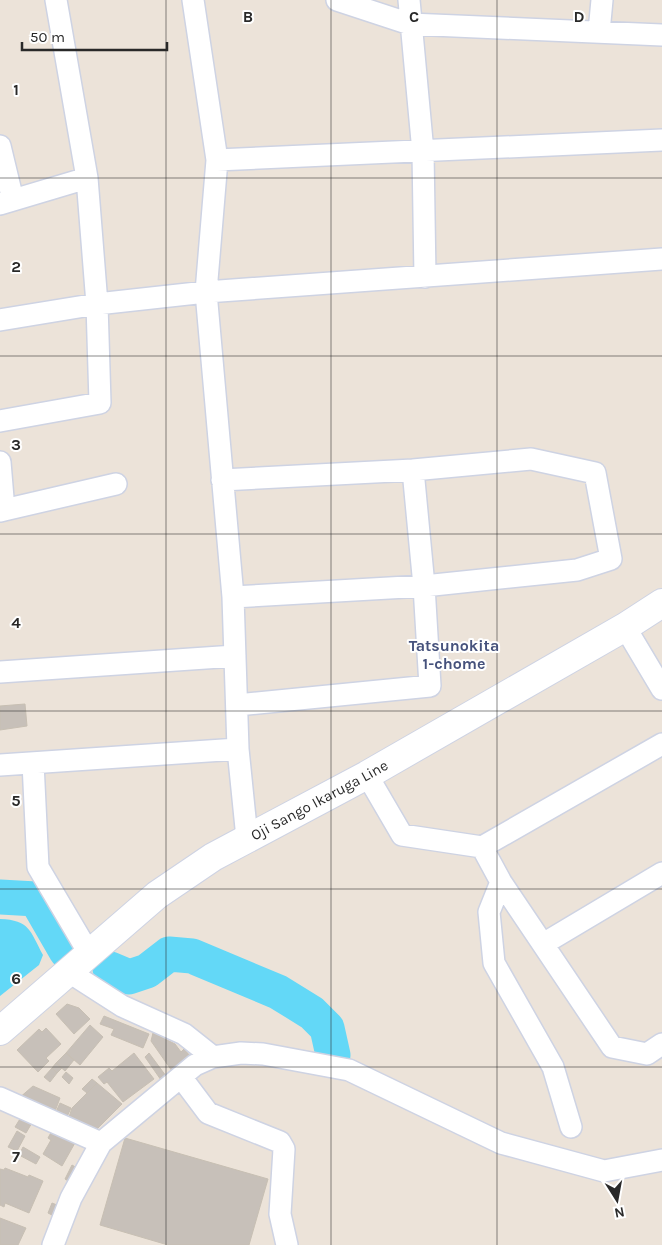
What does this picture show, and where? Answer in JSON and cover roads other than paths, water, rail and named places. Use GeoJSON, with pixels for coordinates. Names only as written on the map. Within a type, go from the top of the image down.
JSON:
{"type":"FeatureCollection","features":[{"type":"Feature","properties":{"kind":"main road","name":"Oji Sango Ikaruga Line"},"geometry":{"type":"LineString","coordinates":[[0,1031],[157,896],[214,857],[367,775],[625,627],[662,603]]}},
{"type":"Feature","properties":{"kind":"street"},"geometry":{"type":"LineString","coordinates":[[0,421],[100,403],[96,304],[87,178],[56,0]]}},
{"type":"Feature","properties":{"kind":"street"},"geometry":{"type":"LineString","coordinates":[[193,0],[217,160],[206,292],[233,596],[238,749],[247,838]]}},
{"type":"Feature","properties":{"kind":"street"},"geometry":{"type":"LineString","coordinates":[[337,0],[410,24],[662,35]]}},
{"type":"Feature","properties":{"kind":"street"},"geometry":{"type":"LineString","coordinates":[[409,0],[423,152],[425,277]]}},
{"type":"Feature","properties":{"kind":"street"},"geometry":{"type":"LineString","coordinates":[[598,32],[602,0]]}},
{"type":"Feature","properties":{"kind":"street"},"geometry":{"type":"LineString","coordinates":[[217,160],[662,140]]}},
{"type":"Feature","properties":{"kind":"street"},"geometry":{"type":"LineString","coordinates":[[0,146],[7,202],[87,178]]}},
{"type":"Feature","properties":{"kind":"street"},"geometry":{"type":"LineString","coordinates":[[0,320],[96,304],[206,292],[662,259]]}},
{"type":"Feature","properties":{"kind":"street"},"geometry":{"type":"LineString","coordinates":[[222,480],[413,470],[531,459],[595,473],[611,559],[577,570],[424,586],[233,596]]}},
{"type":"Feature","properties":{"kind":"street"},"geometry":{"type":"LineString","coordinates":[[0,462],[2,511],[116,484]]}},
{"type":"Feature","properties":{"kind":"street"},"geometry":{"type":"LineString","coordinates":[[237,705],[430,686],[424,586],[413,470]]}},
{"type":"Feature","properties":{"kind":"street"},"geometry":{"type":"LineString","coordinates":[[625,627],[662,689]]}},
{"type":"Feature","properties":{"kind":"street"},"geometry":{"type":"LineString","coordinates":[[0,672],[235,656]]}},
{"type":"Feature","properties":{"kind":"street"},"geometry":{"type":"LineString","coordinates":[[367,775],[402,835],[482,847],[662,744]]}},
{"type":"Feature","properties":{"kind":"street"},"geometry":{"type":"LineString","coordinates":[[0,765],[238,749]]}},
{"type":"Feature","properties":{"kind":"street"},"geometry":{"type":"LineString","coordinates":[[33,762],[38,867],[90,954]]}},
{"type":"Feature","properties":{"kind":"street"},"geometry":{"type":"LineString","coordinates":[[482,847],[501,882],[612,1047],[647,1054],[662,1044]]}},
{"type":"Feature","properties":{"kind":"street"},"geometry":{"type":"LineString","coordinates":[[543,944],[662,873]]}},
{"type":"Feature","properties":{"kind":"street"},"geometry":{"type":"LineString","coordinates":[[501,882],[489,912],[494,963],[553,1067],[571,1127]]}},
{"type":"Feature","properties":{"kind":"street"},"geometry":{"type":"LineString","coordinates":[[69,972],[122,1006],[184,1034],[213,1057]]}},
{"type":"Feature","properties":{"kind":"street"},"geometry":{"type":"LineString","coordinates":[[53,1245],[71,1198],[101,1143],[195,1065],[213,1057],[241,1053],[263,1054],[349,1070],[501,1143],[604,1171],[662,1160]]}},
{"type":"Feature","properties":{"kind":"street"},"geometry":{"type":"LineString","coordinates":[[181,1077],[208,1113],[280,1142],[284,1149],[280,1214],[287,1245]]}},
{"type":"Feature","properties":{"kind":"street"},"geometry":{"type":"LineString","coordinates":[[0,1098],[101,1143]]}},
{"type":"Feature","properties":{"kind":"water"},"geometry":{"type":"Polygon","coordinates":[[[0,919],[18,922],[28,928],[43,955],[39,965],[0,996],[0,919]]]}},
{"type":"Feature","properties":{"kind":"waterway"},"geometry":{"type":"LineString","coordinates":[[0,897],[36,899],[66,951]]}},
{"type":"Feature","properties":{"kind":"waterway"},"geometry":{"type":"LineString","coordinates":[[110,969],[129,977],[147,971],[169,954],[192,956],[278,992],[312,1013],[327,1028],[333,1055]]}},
{"type":"Feature","properties":{"kind":"district","name":"Tatsunokita 1-chome"},"geometry":{"type":"Point","coordinates":[454,654]}}]}
